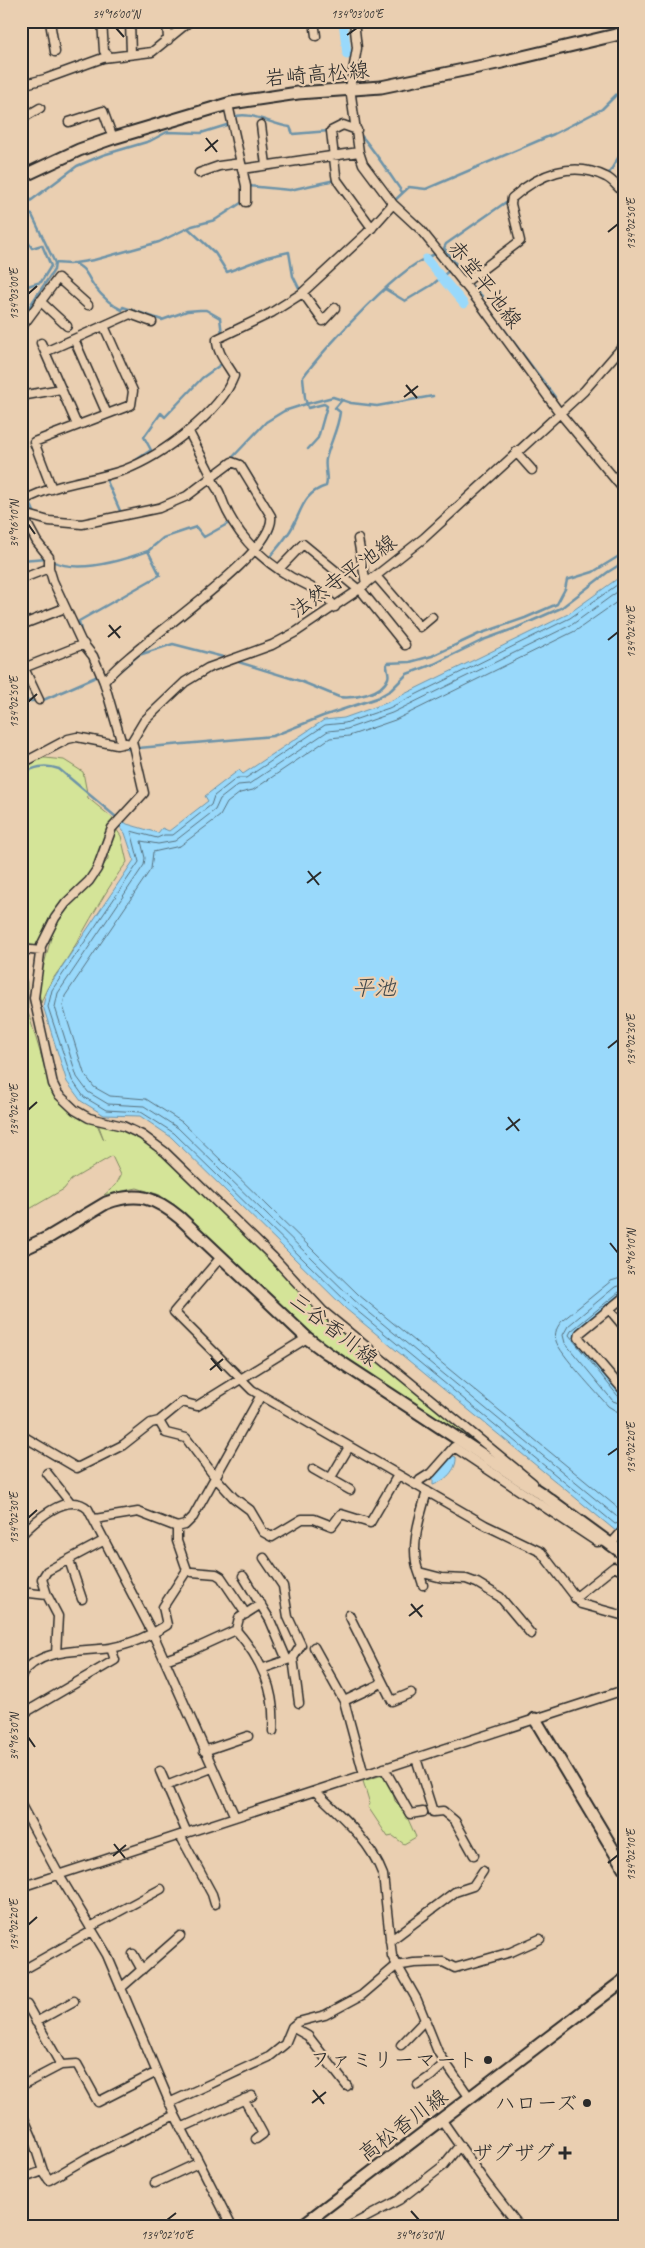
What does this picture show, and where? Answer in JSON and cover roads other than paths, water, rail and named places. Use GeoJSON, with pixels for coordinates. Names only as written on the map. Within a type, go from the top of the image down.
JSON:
{"type":"FeatureCollection","features":[{"type":"Feature","properties":{"kind":"main road","name":"岩崎高松線"},"geometry":{"type":"LineString","coordinates":[[22,176],[79,150],[113,138],[228,104],[263,97],[350,88],[381,87],[624,33]]}},
{"type":"Feature","properties":{"kind":"main road","name":"三谷香川線"},"geometry":{"type":"LineString","coordinates":[[21,1250],[49,1237],[106,1203],[119,1198],[134,1196],[157,1202],[169,1208],[307,1338],[341,1363],[542,1494],[624,1554]]}},
{"type":"Feature","properties":{"kind":"main road"},"geometry":{"type":"LineString","coordinates":[[535,1719],[624,1868]]}},
{"type":"Feature","properties":{"kind":"main road","name":"高松香川線"},"geometry":{"type":"LineString","coordinates":[[300,2227],[624,1980]]}},
{"type":"Feature","properties":{"kind":"street"},"geometry":{"type":"LineString","coordinates":[[102,21],[104,51],[110,57]]}},
{"type":"Feature","properties":{"kind":"street"},"geometry":{"type":"LineString","coordinates":[[130,21],[131,54]]}},
{"type":"Feature","properties":{"kind":"street"},"geometry":{"type":"LineString","coordinates":[[167,21],[168,40]]}},
{"type":"Feature","properties":{"kind":"street"},"geometry":{"type":"LineString","coordinates":[[21,84],[110,57],[152,52],[190,21]]}},
{"type":"Feature","properties":{"kind":"street"},"geometry":{"type":"LineString","coordinates":[[314,21],[316,36]]}},
{"type":"Feature","properties":{"kind":"street","name":"赤堂平池線"},"geometry":{"type":"LineString","coordinates":[[354,21],[357,48],[350,88],[359,152],[363,164],[393,204],[420,229],[492,319],[559,412],[624,490]]}},
{"type":"Feature","properties":{"kind":"street"},"geometry":{"type":"LineString","coordinates":[[49,22],[56,52]]}},
{"type":"Feature","properties":{"kind":"street"},"geometry":{"type":"LineString","coordinates":[[228,104],[241,166],[246,202]]}},
{"type":"Feature","properties":{"kind":"street"},"geometry":{"type":"LineString","coordinates":[[21,121],[40,108]]}},
{"type":"Feature","properties":{"kind":"street"},"geometry":{"type":"LineString","coordinates":[[69,122],[103,111],[113,138]]}},
{"type":"Feature","properties":{"kind":"street"},"geometry":{"type":"LineString","coordinates":[[260,125],[266,165]]}},
{"type":"Feature","properties":{"kind":"street"},"geometry":{"type":"LineString","coordinates":[[357,130],[342,125],[331,132],[333,155],[337,180],[372,228]]}},
{"type":"Feature","properties":{"kind":"street"},"geometry":{"type":"LineString","coordinates":[[199,173],[218,166],[266,165],[359,152]]}},
{"type":"Feature","properties":{"kind":"street"},"geometry":{"type":"LineString","coordinates":[[463,284],[520,241],[512,198],[552,172],[580,168],[608,177],[624,193]]}},
{"type":"Feature","properties":{"kind":"street"},"geometry":{"type":"LineString","coordinates":[[122,744],[104,682],[93,656],[84,644],[65,608],[49,568],[49,557],[37,542],[22,513],[21,500],[52,489],[130,467],[153,456],[189,432],[210,413],[229,388],[234,376],[225,363],[217,339],[271,313],[303,293],[372,228],[393,204]]}},
{"type":"Feature","properties":{"kind":"street"},"geometry":{"type":"LineString","coordinates":[[21,328],[58,278],[88,305]]}},
{"type":"Feature","properties":{"kind":"street"},"geometry":{"type":"LineString","coordinates":[[303,293],[323,320],[335,308]]}},
{"type":"Feature","properties":{"kind":"street"},"geometry":{"type":"LineString","coordinates":[[40,301],[67,326]]}},
{"type":"Feature","properties":{"kind":"street"},"geometry":{"type":"LineString","coordinates":[[45,352],[130,314],[152,322]]}},
{"type":"Feature","properties":{"kind":"street"},"geometry":{"type":"LineString","coordinates":[[52,489],[34,442],[130,405],[133,391],[104,326]]}},
{"type":"Feature","properties":{"kind":"street"},"geometry":{"type":"LineString","coordinates":[[74,339],[107,414]]}},
{"type":"Feature","properties":{"kind":"street"},"geometry":{"type":"LineString","coordinates":[[41,343],[77,425]]}},
{"type":"Feature","properties":{"kind":"street","name":"法然寺平池線"},"geometry":{"type":"LineString","coordinates":[[132,741],[141,725],[154,711],[198,673],[283,639],[336,607],[424,538],[597,377],[624,345]]}},
{"type":"Feature","properties":{"kind":"street"},"geometry":{"type":"LineString","coordinates":[[21,396],[61,389]]}},
{"type":"Feature","properties":{"kind":"street"},"geometry":{"type":"LineString","coordinates":[[189,432],[212,477],[223,506],[240,534],[262,557],[279,569],[320,591],[336,607]]}},
{"type":"Feature","properties":{"kind":"street"},"geometry":{"type":"LineString","coordinates":[[516,452],[532,470]]}},
{"type":"Feature","properties":{"kind":"street"},"geometry":{"type":"LineString","coordinates":[[22,513],[49,521],[82,524],[159,508],[183,498],[232,462],[238,463],[271,516],[272,522],[265,538],[256,550],[233,572],[104,682]]}},
{"type":"Feature","properties":{"kind":"street"},"geometry":{"type":"LineString","coordinates":[[358,539],[362,587]]}},
{"type":"Feature","properties":{"kind":"street"},"geometry":{"type":"LineString","coordinates":[[279,569],[303,544],[324,562],[362,587],[405,645]]}},
{"type":"Feature","properties":{"kind":"street"},"geometry":{"type":"LineString","coordinates":[[292,556],[298,562]]}},
{"type":"Feature","properties":{"kind":"street"},"geometry":{"type":"LineString","coordinates":[[319,569],[324,562]]}},
{"type":"Feature","properties":{"kind":"street"},"geometry":{"type":"LineString","coordinates":[[21,579],[49,568]]}},
{"type":"Feature","properties":{"kind":"street"},"geometry":{"type":"LineString","coordinates":[[376,576],[406,605],[420,627],[432,617]]}},
{"type":"Feature","properties":{"kind":"street"},"geometry":{"type":"LineString","coordinates":[[21,625],[65,608]]}},
{"type":"Feature","properties":{"kind":"street"},"geometry":{"type":"LineString","coordinates":[[39,700],[23,669],[84,644]]}},
{"type":"Feature","properties":{"kind":"street"},"geometry":{"type":"LineString","coordinates":[[21,764],[68,739],[76,737],[117,745],[132,741],[144,793],[114,825],[97,870],[89,881],[66,903],[46,935],[40,951],[34,998],[53,1084],[66,1103],[89,1118],[123,1126],[142,1135],[164,1152],[273,1257],[323,1311],[513,1466],[540,1489],[542,1494]]}},
{"type":"Feature","properties":{"kind":"street"},"geometry":{"type":"LineString","coordinates":[[21,949],[40,951]]}},
{"type":"Feature","properties":{"kind":"street"},"geometry":{"type":"LineString","coordinates":[[221,1257],[174,1312],[252,1390],[485,1525],[541,1552],[581,1604],[621,1615]]}},
{"type":"Feature","properties":{"kind":"street"},"geometry":{"type":"LineString","coordinates":[[624,1297],[580,1333],[579,1338],[624,1391]]}},
{"type":"Feature","properties":{"kind":"street"},"geometry":{"type":"LineString","coordinates":[[609,1309],[624,1327]]}},
{"type":"Feature","properties":{"kind":"street"},"geometry":{"type":"LineString","coordinates":[[21,1435],[77,1468],[124,1445],[151,1423],[159,1421],[182,1402],[197,1406],[307,1338]]}},
{"type":"Feature","properties":{"kind":"street"},"geometry":{"type":"LineString","coordinates":[[95,1519],[138,1512],[177,1527],[185,1526],[193,1517],[261,1395]]}},
{"type":"Feature","properties":{"kind":"street"},"geometry":{"type":"LineString","coordinates":[[159,1421],[166,1433],[186,1438],[215,1477],[234,1498],[250,1510],[263,1532],[272,1537],[302,1519],[314,1520],[332,1526],[341,1514],[370,1523],[398,1475]]}},
{"type":"Feature","properties":{"kind":"street"},"geometry":{"type":"LineString","coordinates":[[330,1479],[349,1446]]}},
{"type":"Feature","properties":{"kind":"street"},"geometry":{"type":"LineString","coordinates":[[417,1485],[454,1447],[596,1542],[609,1543],[624,1529]]}},
{"type":"Feature","properties":{"kind":"street"},"geometry":{"type":"LineString","coordinates":[[312,1469],[350,1490]]}},
{"type":"Feature","properties":{"kind":"street"},"geometry":{"type":"LineString","coordinates":[[47,1473],[70,1502]]}},
{"type":"Feature","properties":{"kind":"street"},"geometry":{"type":"LineString","coordinates":[[423,1585],[416,1563],[417,1528],[427,1491]]}},
{"type":"Feature","properties":{"kind":"street"},"geometry":{"type":"LineString","coordinates":[[21,1535],[39,1517],[70,1502],[82,1503],[95,1519],[153,1634],[234,1817]]}},
{"type":"Feature","properties":{"kind":"street"},"geometry":{"type":"LineString","coordinates":[[21,1676],[26,1668],[56,1654],[82,1649],[111,1648],[153,1634],[168,1625],[163,1607],[187,1570],[180,1556],[177,1527]]}},
{"type":"Feature","properties":{"kind":"street"},"geometry":{"type":"LineString","coordinates":[[56,1654],[58,1616],[47,1595],[42,1578],[47,1572],[105,1540]]}},
{"type":"Feature","properties":{"kind":"street"},"geometry":{"type":"LineString","coordinates":[[264,1558],[283,1586],[288,1617],[301,1645],[290,1659],[264,1668]]}},
{"type":"Feature","properties":{"kind":"street"},"geometry":{"type":"LineString","coordinates":[[69,1560],[82,1599]]}},
{"type":"Feature","properties":{"kind":"street"},"geometry":{"type":"LineString","coordinates":[[575,1598],[614,1567],[624,1572]]}},
{"type":"Feature","properties":{"kind":"street"},"geometry":{"type":"LineString","coordinates":[[192,1572],[216,1574],[221,1577],[246,1614]]}},
{"type":"Feature","properties":{"kind":"street"},"geometry":{"type":"LineString","coordinates":[[221,1577],[228,1572]]}},
{"type":"Feature","properties":{"kind":"street"},"geometry":{"type":"LineString","coordinates":[[419,1572],[442,1578],[466,1579],[477,1583],[500,1597],[531,1634]]}},
{"type":"Feature","properties":{"kind":"street"},"geometry":{"type":"LineString","coordinates":[[243,1576],[261,1604],[290,1659],[298,1703]]}},
{"type":"Feature","properties":{"kind":"street"},"geometry":{"type":"LineString","coordinates":[[21,1592],[47,1595]]}},
{"type":"Feature","properties":{"kind":"street"},"geometry":{"type":"LineString","coordinates":[[236,1630],[239,1618],[261,1604]]}},
{"type":"Feature","properties":{"kind":"street"},"geometry":{"type":"LineString","coordinates":[[349,1615],[392,1701],[411,1692]]}},
{"type":"Feature","properties":{"kind":"street"},"geometry":{"type":"LineString","coordinates":[[165,1660],[236,1630]]}},
{"type":"Feature","properties":{"kind":"street"},"geometry":{"type":"LineString","coordinates":[[236,1630],[252,1647],[264,1668],[270,1684],[273,1731]]}},
{"type":"Feature","properties":{"kind":"street"},"geometry":{"type":"LineString","coordinates":[[314,1647],[344,1701],[364,1775]]}},
{"type":"Feature","properties":{"kind":"street"},"geometry":{"type":"LineString","coordinates":[[21,1715],[115,1660],[111,1648]]}},
{"type":"Feature","properties":{"kind":"street"},"geometry":{"type":"LineString","coordinates":[[344,1701],[382,1683]]}},
{"type":"Feature","properties":{"kind":"street"},"geometry":{"type":"LineString","coordinates":[[21,1887],[624,1690]]}},
{"type":"Feature","properties":{"kind":"street"},"geometry":{"type":"LineString","coordinates":[[204,1751],[248,1736]]}},
{"type":"Feature","properties":{"kind":"street"},"geometry":{"type":"LineString","coordinates":[[416,1758],[434,1812],[443,1811],[455,1821],[474,1855]]}},
{"type":"Feature","properties":{"kind":"street"},"geometry":{"type":"LineString","coordinates":[[166,1786],[212,1768]]}},
{"type":"Feature","properties":{"kind":"street"},"geometry":{"type":"LineString","coordinates":[[384,1768],[410,1814],[423,1812]]}},
{"type":"Feature","properties":{"kind":"street"},"geometry":{"type":"LineString","coordinates":[[160,1771],[184,1834],[215,1904]]}},
{"type":"Feature","properties":{"kind":"street"},"geometry":{"type":"LineString","coordinates":[[314,1791],[357,1831],[380,1867],[383,1875],[392,1956],[417,2000],[438,2052],[470,2098]]}},
{"type":"Feature","properties":{"kind":"street"},"geometry":{"type":"LineString","coordinates":[[21,1806],[59,1875],[107,1955],[122,1987],[155,2074],[198,2163],[232,2227]]}},
{"type":"Feature","properties":{"kind":"street"},"geometry":{"type":"LineString","coordinates":[[390,1941],[455,1892],[474,1886],[483,1871]]}},
{"type":"Feature","properties":{"kind":"street"},"geometry":{"type":"LineString","coordinates":[[23,1970],[161,1889]]}},
{"type":"Feature","properties":{"kind":"street"},"geometry":{"type":"LineString","coordinates":[[122,1987],[180,1936]]}},
{"type":"Feature","properties":{"kind":"street"},"geometry":{"type":"LineString","coordinates":[[169,2103],[269,2056],[284,2044],[292,2027],[298,2022],[325,2015],[362,1995],[396,1966],[443,1962],[455,1968],[511,1952],[540,1939]]}},
{"type":"Feature","properties":{"kind":"street"},"geometry":{"type":"LineString","coordinates":[[133,1954],[142,1970]]}},
{"type":"Feature","properties":{"kind":"street"},"geometry":{"type":"LineString","coordinates":[[36,2022],[74,2001]]}},
{"type":"Feature","properties":{"kind":"street"},"geometry":{"type":"LineString","coordinates":[[21,2008],[27,2005],[61,2065]]}},
{"type":"Feature","properties":{"kind":"street"},"geometry":{"type":"LineString","coordinates":[[401,2045],[426,2019]]}},
{"type":"Feature","properties":{"kind":"street"},"geometry":{"type":"LineString","coordinates":[[292,2027],[308,2036],[347,2086]]}},
{"type":"Feature","properties":{"kind":"street"},"geometry":{"type":"LineString","coordinates":[[418,2085],[445,2063]]}},
{"type":"Feature","properties":{"kind":"street"},"geometry":{"type":"LineString","coordinates":[[21,2086],[61,2065],[77,2064],[98,2102],[155,2074]]}},
{"type":"Feature","properties":{"kind":"street"},"geometry":{"type":"LineString","coordinates":[[181,2128],[248,2098],[263,2134],[256,2138]]}},
{"type":"Feature","properties":{"kind":"street"},"geometry":{"type":"LineString","coordinates":[[21,2112],[44,2172],[49,2180],[87,2158],[174,2115]]}},
{"type":"Feature","properties":{"kind":"street"},"geometry":{"type":"LineString","coordinates":[[441,2120],[520,2227]]}},
{"type":"Feature","properties":{"kind":"street"},"geometry":{"type":"LineString","coordinates":[[348,2227],[399,2200],[443,2166],[460,2145]]}},
{"type":"Feature","properties":{"kind":"street"},"geometry":{"type":"LineString","coordinates":[[155,2183],[198,2163]]}},
{"type":"Feature","properties":{"kind":"street"},"geometry":{"type":"LineString","coordinates":[[21,2179],[44,2172]]}},
{"type":"Feature","properties":{"kind":"water","name":"平池"},"geometry":{"type":"Polygon","coordinates":[[[624,574],[624,1294],[574,1335],[624,1396],[624,1525],[617,1532],[346,1309],[171,1137],[140,1116],[104,1115],[81,1101],[67,1082],[43,1006],[47,989],[134,860],[125,833],[118,825],[123,821],[127,824],[158,833],[162,828],[169,831],[208,801],[205,796],[239,770],[243,774],[324,720],[344,718],[386,703],[568,614],[624,574]]]}},
{"type":"Feature","properties":{"kind":"water"},"geometry":{"type":"Polygon","coordinates":[[[451,1455],[456,1457],[455,1466],[452,1471],[442,1481],[433,1485],[433,1477],[451,1455]]]}},
{"type":"Feature","properties":{"kind":"waterway"},"geometry":{"type":"LineString","coordinates":[[343,21],[347,55]]}},
{"type":"Feature","properties":{"kind":"waterway"},"geometry":{"type":"LineString","coordinates":[[393,202],[409,187],[426,189],[554,134],[602,109],[624,87]]}},
{"type":"Feature","properties":{"kind":"waterway"},"geometry":{"type":"LineString","coordinates":[[233,117],[247,115],[290,127],[293,134],[329,131]]}},
{"type":"Feature","properties":{"kind":"waterway"},"geometry":{"type":"LineString","coordinates":[[21,208],[77,166],[103,155],[150,141],[167,132],[201,133],[230,124]]}},
{"type":"Feature","properties":{"kind":"waterway"},"geometry":{"type":"LineString","coordinates":[[357,132],[402,192]]}},
{"type":"Feature","properties":{"kind":"waterway"},"geometry":{"type":"LineString","coordinates":[[608,175],[624,148]]}},
{"type":"Feature","properties":{"kind":"waterway"},"geometry":{"type":"LineString","coordinates":[[248,186],[290,190],[335,180]]}},
{"type":"Feature","properties":{"kind":"waterway"},"geometry":{"type":"LineString","coordinates":[[55,263],[69,264],[94,260],[159,242],[192,226],[215,220],[244,201]]}},
{"type":"Feature","properties":{"kind":"waterway"},"geometry":{"type":"LineString","coordinates":[[511,201],[506,202],[446,244],[444,248],[482,296],[482,300],[555,397]]}},
{"type":"Feature","properties":{"kind":"waterway"},"geometry":{"type":"LineString","coordinates":[[21,214],[24,212],[32,215],[55,263],[54,270],[21,319]]}},
{"type":"Feature","properties":{"kind":"waterway"},"geometry":{"type":"LineString","coordinates":[[188,228],[215,253],[227,272],[267,257],[289,252],[293,276],[301,292]]}},
{"type":"Feature","properties":{"kind":"waterway"},"geometry":{"type":"LineString","coordinates":[[21,232],[32,248],[42,245],[51,266],[41,282],[21,288]]}},
{"type":"Feature","properties":{"kind":"waterway"},"geometry":{"type":"LineString","coordinates":[[308,449],[318,438],[327,406],[324,404],[308,408],[303,377],[346,327],[386,288],[423,259],[437,254]]}},
{"type":"Feature","properties":{"kind":"waterway"},"geometry":{"type":"LineString","coordinates":[[426,259],[464,304]]}},
{"type":"Feature","properties":{"kind":"waterway"},"geometry":{"type":"LineString","coordinates":[[72,263],[80,266],[100,293],[110,303],[122,310],[123,307],[162,320],[187,311],[206,310],[220,318],[222,334]]}},
{"type":"Feature","properties":{"kind":"waterway"},"geometry":{"type":"LineString","coordinates":[[385,289],[405,301],[432,285],[457,264]]}},
{"type":"Feature","properties":{"kind":"waterway"},"geometry":{"type":"LineString","coordinates":[[130,464],[151,450],[144,437],[161,413],[165,417],[202,378],[223,363]]}},
{"type":"Feature","properties":{"kind":"waterway"},"geometry":{"type":"LineString","coordinates":[[230,460],[266,422],[284,411],[306,404],[333,397],[351,403],[377,406],[433,396]]}},
{"type":"Feature","properties":{"kind":"waterway"},"geometry":{"type":"LineString","coordinates":[[268,559],[293,527],[306,500],[311,494],[326,486],[326,459],[338,424],[340,412],[335,408],[342,400]]}},
{"type":"Feature","properties":{"kind":"waterway"},"geometry":{"type":"LineString","coordinates":[[21,423],[23,402]]}},
{"type":"Feature","properties":{"kind":"waterway"},"geometry":{"type":"LineString","coordinates":[[232,459],[239,460],[245,465],[270,508]]}},
{"type":"Feature","properties":{"kind":"waterway"},"geometry":{"type":"LineString","coordinates":[[110,470],[103,472],[121,513]]}},
{"type":"Feature","properties":{"kind":"waterway"},"geometry":{"type":"LineString","coordinates":[[21,481],[35,514]]}},
{"type":"Feature","properties":{"kind":"waterway"},"geometry":{"type":"LineString","coordinates":[[258,552],[273,530],[274,515]]}},
{"type":"Feature","properties":{"kind":"waterway"},"geometry":{"type":"LineString","coordinates":[[82,636],[79,621],[160,575],[148,551],[163,538],[196,527],[204,537],[231,522]]}},
{"type":"Feature","properties":{"kind":"waterway"},"geometry":{"type":"LineString","coordinates":[[52,561],[62,565],[100,565],[148,551]]}},
{"type":"Feature","properties":{"kind":"waterway"},"geometry":{"type":"LineString","coordinates":[[235,661],[300,681],[339,697],[360,696],[374,692],[385,683],[388,678],[387,663],[410,662],[432,656],[479,634],[525,618],[557,604],[565,589],[567,580],[593,572],[624,553]]}},
{"type":"Feature","properties":{"kind":"waterway"},"geometry":{"type":"LineString","coordinates":[[21,560],[47,558]]}},
{"type":"Feature","properties":{"kind":"waterway"},"geometry":{"type":"LineString","coordinates":[[226,583],[251,559]]}},
{"type":"Feature","properties":{"kind":"waterway"},"geometry":{"type":"LineString","coordinates":[[125,744],[127,749],[273,736],[323,716],[377,698],[391,690],[407,674],[561,608],[624,562]]}},
{"type":"Feature","properties":{"kind":"waterway"},"geometry":{"type":"LineString","coordinates":[[116,674],[183,618]]}},
{"type":"Feature","properties":{"kind":"waterway"},"geometry":{"type":"LineString","coordinates":[[139,655],[173,644],[227,658]]}},
{"type":"Feature","properties":{"kind":"waterway"},"geometry":{"type":"LineString","coordinates":[[21,701],[41,701],[98,676],[89,657]]}},
{"type":"Feature","properties":{"kind":"waterway"},"geometry":{"type":"LineString","coordinates":[[21,774],[40,767],[59,769],[116,817]]}},
{"type":"Feature","properties":{"kind":"place","name":"ファミリーマート"},"geometry":{"type":"Point","coordinates":[488,2060]}},
{"type":"Feature","properties":{"kind":"place","name":"ハローズ"},"geometry":{"type":"Point","coordinates":[587,2103]}},
{"type":"Feature","properties":{"kind":"place","name":"ザグザグ"},"geometry":{"type":"Point","coordinates":[565,2153]}}]}
